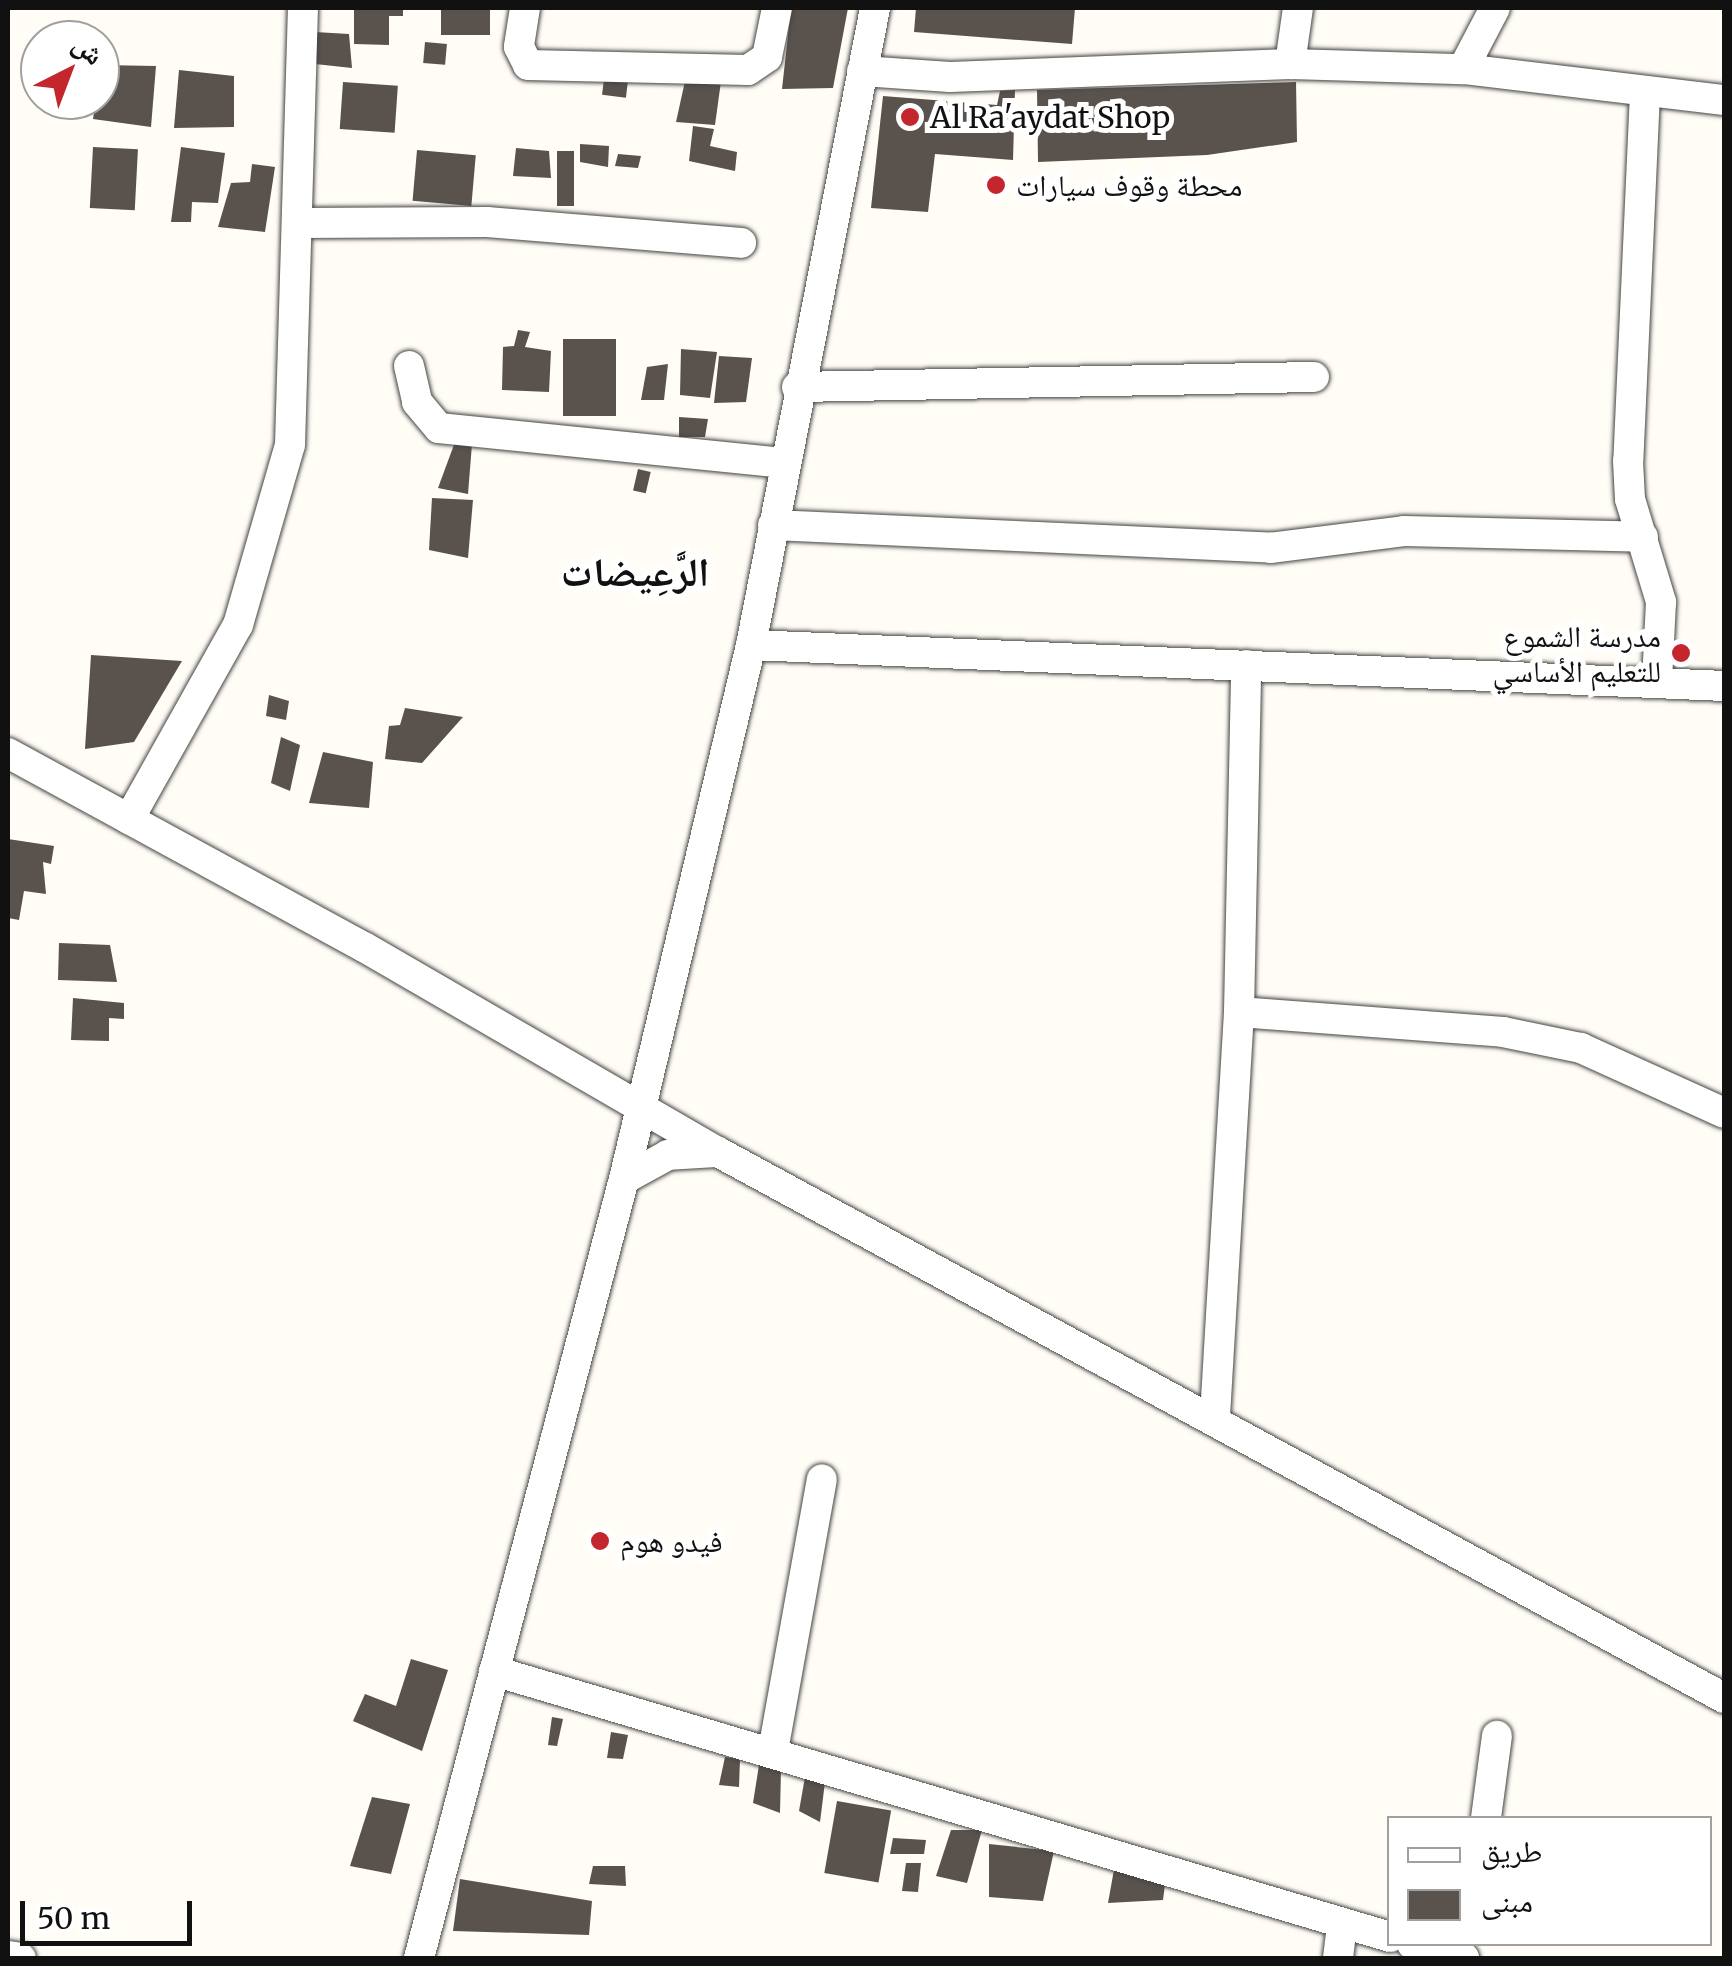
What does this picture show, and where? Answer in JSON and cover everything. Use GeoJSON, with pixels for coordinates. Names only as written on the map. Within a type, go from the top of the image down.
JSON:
{"type":"FeatureCollection","features":[{"type":"Feature","properties":{"kind":"street"},"geometry":{"type":"LineString","coordinates":[[129,819],[238,625],[290,445],[304,8]]}},
{"type":"Feature","properties":{"kind":"street"},"geometry":{"type":"LineString","coordinates":[[524,8],[519,47],[528,64],[748,70],[767,56],[777,8]]}},
{"type":"Feature","properties":{"kind":"street"},"geometry":{"type":"LineString","coordinates":[[420,1958],[624,1179],[751,645],[798,387],[875,8]]}},
{"type":"Feature","properties":{"kind":"street"},"geometry":{"type":"LineString","coordinates":[[1290,64],[1298,8]]}},
{"type":"Feature","properties":{"kind":"street"},"geometry":{"type":"LineString","coordinates":[[1463,69],[1495,8]]}},
{"type":"Feature","properties":{"kind":"street"},"geometry":{"type":"LineString","coordinates":[[862,70],[950,78],[1290,64],[1463,69],[1724,100]]}},
{"type":"Feature","properties":{"kind":"street"},"geometry":{"type":"LineString","coordinates":[[1645,93],[1628,380],[1630,499],[1661,602],[1657,682]]}},
{"type":"Feature","properties":{"kind":"street"},"geometry":{"type":"LineString","coordinates":[[300,223],[487,222],[741,242]]}},
{"type":"Feature","properties":{"kind":"street"},"geometry":{"type":"LineString","coordinates":[[409,366],[416,402],[439,428],[785,462]]}},
{"type":"Feature","properties":{"kind":"street"},"geometry":{"type":"LineString","coordinates":[[798,387],[1314,377]]}},
{"type":"Feature","properties":{"kind":"street"},"geometry":{"type":"LineString","coordinates":[[773,525],[1270,548],[1404,531],[1642,537]]}},
{"type":"Feature","properties":{"kind":"street"},"geometry":{"type":"LineString","coordinates":[[751,645],[1724,686]]}},
{"type":"Feature","properties":{"kind":"street"},"geometry":{"type":"LineString","coordinates":[[1215,1416],[1238,1012],[1246,665]]}},
{"type":"Feature","properties":{"kind":"street"},"geometry":{"type":"LineString","coordinates":[[8,752],[640,1102],[718,1152],[1215,1416],[1724,1698]]}},
{"type":"Feature","properties":{"kind":"street"},"geometry":{"type":"LineString","coordinates":[[1238,1012],[1503,1032],[1581,1048],[1724,1113]]}},
{"type":"Feature","properties":{"kind":"street"},"geometry":{"type":"LineString","coordinates":[[624,1179],[668,1154],[718,1152]]}},
{"type":"Feature","properties":{"kind":"street"},"geometry":{"type":"LineString","coordinates":[[773,1752],[822,1479]]}},
{"type":"Feature","properties":{"kind":"street"},"geometry":{"type":"LineString","coordinates":[[494,1671],[1387,1936]]}},
{"type":"Feature","properties":{"kind":"street"},"geometry":{"type":"LineString","coordinates":[[1486,1816],[1497,1736]]}},
{"type":"Feature","properties":{"kind":"street"},"geometry":{"type":"LineString","coordinates":[[1338,1958],[1342,1924]]}},
{"type":"Feature","properties":{"kind":"street"},"geometry":{"type":"LineString","coordinates":[[1420,1946],[1466,1958]]}},
{"type":"Feature","properties":{"kind":"street"},"geometry":{"type":"LineString","coordinates":[[8,1956],[21,1958]]}},
{"type":"Feature","properties":{"kind":"building"},"geometry":{"type":"Polygon","coordinates":[[[354,8],[403,8],[403,16],[389,16],[389,45],[354,44],[354,8]]]}},
{"type":"Feature","properties":{"kind":"building"},"geometry":{"type":"Polygon","coordinates":[[[441,8],[490,8],[490,35],[441,35],[441,8]]]}},
{"type":"Feature","properties":{"kind":"building"},"geometry":{"type":"Polygon","coordinates":[[[791,8],[848,8],[833,88],[782,89],[791,8]]]}},
{"type":"Feature","properties":{"kind":"building"},"geometry":{"type":"Polygon","coordinates":[[[916,8],[1075,8],[1072,44],[914,32],[916,8]]]}},
{"type":"Feature","properties":{"kind":"building"},"geometry":{"type":"Polygon","coordinates":[[[315,32],[349,34],[352,68],[315,64],[315,32]]]}},
{"type":"Feature","properties":{"kind":"building"},"geometry":{"type":"Polygon","coordinates":[[[425,42],[447,44],[445,65],[423,63],[425,42]]]}},
{"type":"Feature","properties":{"kind":"building"},"geometry":{"type":"Polygon","coordinates":[[[120,65],[156,66],[151,127],[100,120],[120,120],[120,65]]]}},
{"type":"Feature","properties":{"kind":"building"},"geometry":{"type":"Polygon","coordinates":[[[179,70],[234,76],[234,127],[174,128],[179,70]]]}},
{"type":"Feature","properties":{"kind":"building"},"geometry":{"type":"Polygon","coordinates":[[[605,71],[629,74],[626,98],[602,95],[605,71]]]}},
{"type":"Feature","properties":{"kind":"building"},"geometry":{"type":"Polygon","coordinates":[[[687,72],[722,74],[715,125],[676,122],[687,72]]]}},
{"type":"Feature","properties":{"kind":"building"},"geometry":{"type":"Polygon","coordinates":[[[343,82],[398,86],[395,133],[340,129],[343,82]]]}},
{"type":"Feature","properties":{"kind":"building"},"geometry":{"type":"Polygon","coordinates":[[[1296,82],[1297,142],[1207,155],[1038,162],[1037,90],[1296,82]]]}},
{"type":"Feature","properties":{"kind":"building"},"geometry":{"type":"Polygon","coordinates":[[[1015,90],[1013,160],[935,154],[928,212],[871,208],[883,96],[997,105],[1000,91],[1015,90]]]}},
{"type":"Feature","properties":{"kind":"building"},"geometry":{"type":"Polygon","coordinates":[[[693,126],[714,129],[710,146],[737,152],[735,171],[689,161],[693,126]]]}},
{"type":"Feature","properties":{"kind":"building"},"geometry":{"type":"Polygon","coordinates":[[[580,144],[609,146],[608,167],[580,162],[580,144]]]}},
{"type":"Feature","properties":{"kind":"building"},"geometry":{"type":"Polygon","coordinates":[[[93,147],[138,149],[135,210],[90,208],[93,147]]]}},
{"type":"Feature","properties":{"kind":"building"},"geometry":{"type":"Polygon","coordinates":[[[181,147],[225,153],[218,203],[192,202],[191,222],[171,222],[181,147]]]}},
{"type":"Feature","properties":{"kind":"building"},"geometry":{"type":"Polygon","coordinates":[[[516,148],[549,151],[551,178],[513,176],[516,148]]]}},
{"type":"Feature","properties":{"kind":"building"},"geometry":{"type":"Polygon","coordinates":[[[417,150],[476,155],[471,206],[413,201],[417,150]]]}},
{"type":"Feature","properties":{"kind":"building"},"geometry":{"type":"Polygon","coordinates":[[[557,151],[574,151],[574,206],[557,206],[557,151]]]}},
{"type":"Feature","properties":{"kind":"building"},"geometry":{"type":"Polygon","coordinates":[[[618,154],[641,156],[638,168],[615,166],[618,154]]]}},
{"type":"Feature","properties":{"kind":"building"},"geometry":{"type":"Polygon","coordinates":[[[252,164],[275,167],[265,232],[218,227],[231,183],[250,182],[252,164]]]}},
{"type":"Feature","properties":{"kind":"building"},"geometry":{"type":"Polygon","coordinates":[[[518,330],[530,332],[525,347],[551,351],[549,392],[502,390],[503,347],[514,346],[518,330]]]}},
{"type":"Feature","properties":{"kind":"building"},"geometry":{"type":"Polygon","coordinates":[[[563,339],[616,339],[616,416],[563,416],[563,339]]]}},
{"type":"Feature","properties":{"kind":"building"},"geometry":{"type":"Polygon","coordinates":[[[681,349],[717,352],[710,398],[680,395],[681,349]]]}},
{"type":"Feature","properties":{"kind":"building"},"geometry":{"type":"Polygon","coordinates":[[[719,356],[752,358],[746,402],[714,403],[719,356]]]}},
{"type":"Feature","properties":{"kind":"building"},"geometry":{"type":"Polygon","coordinates":[[[668,364],[664,400],[641,400],[647,367],[668,364]]]}},
{"type":"Feature","properties":{"kind":"building"},"geometry":{"type":"Polygon","coordinates":[[[679,417],[708,419],[705,437],[679,437],[679,417]]]}},
{"type":"Feature","properties":{"kind":"building"},"geometry":{"type":"Polygon","coordinates":[[[455,442],[472,444],[468,494],[438,488],[455,442]]]}},
{"type":"Feature","properties":{"kind":"building"},"geometry":{"type":"Polygon","coordinates":[[[638,469],[651,472],[646,493],[633,490],[638,469]]]}},
{"type":"Feature","properties":{"kind":"building"},"geometry":{"type":"Polygon","coordinates":[[[432,498],[473,500],[468,558],[429,550],[432,498]]]}},
{"type":"Feature","properties":{"kind":"building"},"geometry":{"type":"Polygon","coordinates":[[[91,655],[182,661],[134,742],[85,749],[91,655]]]}},
{"type":"Feature","properties":{"kind":"building"},"geometry":{"type":"Polygon","coordinates":[[[269,695],[289,701],[286,720],[266,716],[269,695]]]}},
{"type":"Feature","properties":{"kind":"building"},"geometry":{"type":"Polygon","coordinates":[[[405,708],[463,717],[422,763],[385,759],[389,726],[400,725],[405,708]]]}},
{"type":"Feature","properties":{"kind":"building"},"geometry":{"type":"Polygon","coordinates":[[[281,737],[300,745],[290,791],[271,783],[281,737]]]}},
{"type":"Feature","properties":{"kind":"building"},"geometry":{"type":"Polygon","coordinates":[[[323,752],[373,762],[369,808],[309,803],[323,752]]]}},
{"type":"Feature","properties":{"kind":"building"},"geometry":{"type":"Polygon","coordinates":[[[8,839],[54,846],[51,864],[43,862],[46,894],[24,891],[19,920],[8,918],[8,839]]]}},
{"type":"Feature","properties":{"kind":"building"},"geometry":{"type":"Polygon","coordinates":[[[59,943],[110,945],[117,982],[58,980],[59,943]]]}},
{"type":"Feature","properties":{"kind":"building"},"geometry":{"type":"Polygon","coordinates":[[[73,998],[124,1003],[124,1019],[109,1018],[109,1041],[71,1040],[73,998]]]}},
{"type":"Feature","properties":{"kind":"building"},"geometry":{"type":"Polygon","coordinates":[[[411,1659],[448,1670],[422,1751],[353,1721],[365,1694],[396,1706],[411,1659]]]}},
{"type":"Feature","properties":{"kind":"building"},"geometry":{"type":"Polygon","coordinates":[[[552,1717],[563,1719],[557,1746],[548,1745],[552,1717]]]}},
{"type":"Feature","properties":{"kind":"building"},"geometry":{"type":"Polygon","coordinates":[[[611,1732],[628,1735],[623,1759],[607,1758],[611,1732]]]}},
{"type":"Feature","properties":{"kind":"building"},"geometry":{"type":"Polygon","coordinates":[[[725,1757],[740,1759],[739,1787],[719,1785],[725,1757]]]}},
{"type":"Feature","properties":{"kind":"building"},"geometry":{"type":"Polygon","coordinates":[[[759,1765],[781,1769],[780,1813],[753,1803],[759,1765]]]}},
{"type":"Feature","properties":{"kind":"building"},"geometry":{"type":"Polygon","coordinates":[[[805,1777],[825,1782],[820,1822],[799,1811],[805,1777]]]}},
{"type":"Feature","properties":{"kind":"building"},"geometry":{"type":"Polygon","coordinates":[[[372,1797],[410,1804],[391,1874],[350,1866],[372,1797]]]}},
{"type":"Feature","properties":{"kind":"building"},"geometry":{"type":"Polygon","coordinates":[[[837,1801],[891,1811],[878,1882],[824,1873],[837,1801]]]}},
{"type":"Feature","properties":{"kind":"building"},"geometry":{"type":"Polygon","coordinates":[[[951,1830],[982,1830],[967,1883],[936,1876],[951,1830]]]}},
{"type":"Feature","properties":{"kind":"building"},"geometry":{"type":"Polygon","coordinates":[[[893,1838],[926,1840],[924,1854],[890,1854],[893,1838]]]}},
{"type":"Feature","properties":{"kind":"building"},"geometry":{"type":"Polygon","coordinates":[[[989,1844],[1054,1851],[1043,1901],[989,1897],[989,1844]]]}},
{"type":"Feature","properties":{"kind":"building"},"geometry":{"type":"Polygon","coordinates":[[[906,1863],[921,1863],[918,1892],[902,1891],[906,1863]]]}},
{"type":"Feature","properties":{"kind":"building"},"geometry":{"type":"Polygon","coordinates":[[[1115,1864],[1166,1877],[1163,1900],[1108,1903],[1115,1864]]]}},
{"type":"Feature","properties":{"kind":"building"},"geometry":{"type":"Polygon","coordinates":[[[593,1866],[625,1866],[626,1886],[589,1884],[593,1866]]]}},
{"type":"Feature","properties":{"kind":"building"},"geometry":{"type":"Polygon","coordinates":[[[460,1879],[592,1901],[589,1935],[453,1931],[460,1879]]]}},
{"type":"Feature","properties":{"kind":"place","name":"Al Ra'aydat Shop"},"geometry":{"type":"Point","coordinates":[910,117]}},
{"type":"Feature","properties":{"kind":"place","name":"محطة وقوف سيارات"},"geometry":{"type":"Point","coordinates":[996,185]}},
{"type":"Feature","properties":{"kind":"place","name":"مدرسة الشموع للتعليم الأساسي"},"geometry":{"type":"Point","coordinates":[1681,653]}},
{"type":"Feature","properties":{"kind":"place","name":"فيدو هوم"},"geometry":{"type":"Point","coordinates":[600,1541]}},
{"type":"Feature","properties":{"kind":"district","name":"الرَّعِيضات"},"geometry":{"type":"Point","coordinates":[635,572]}}]}
